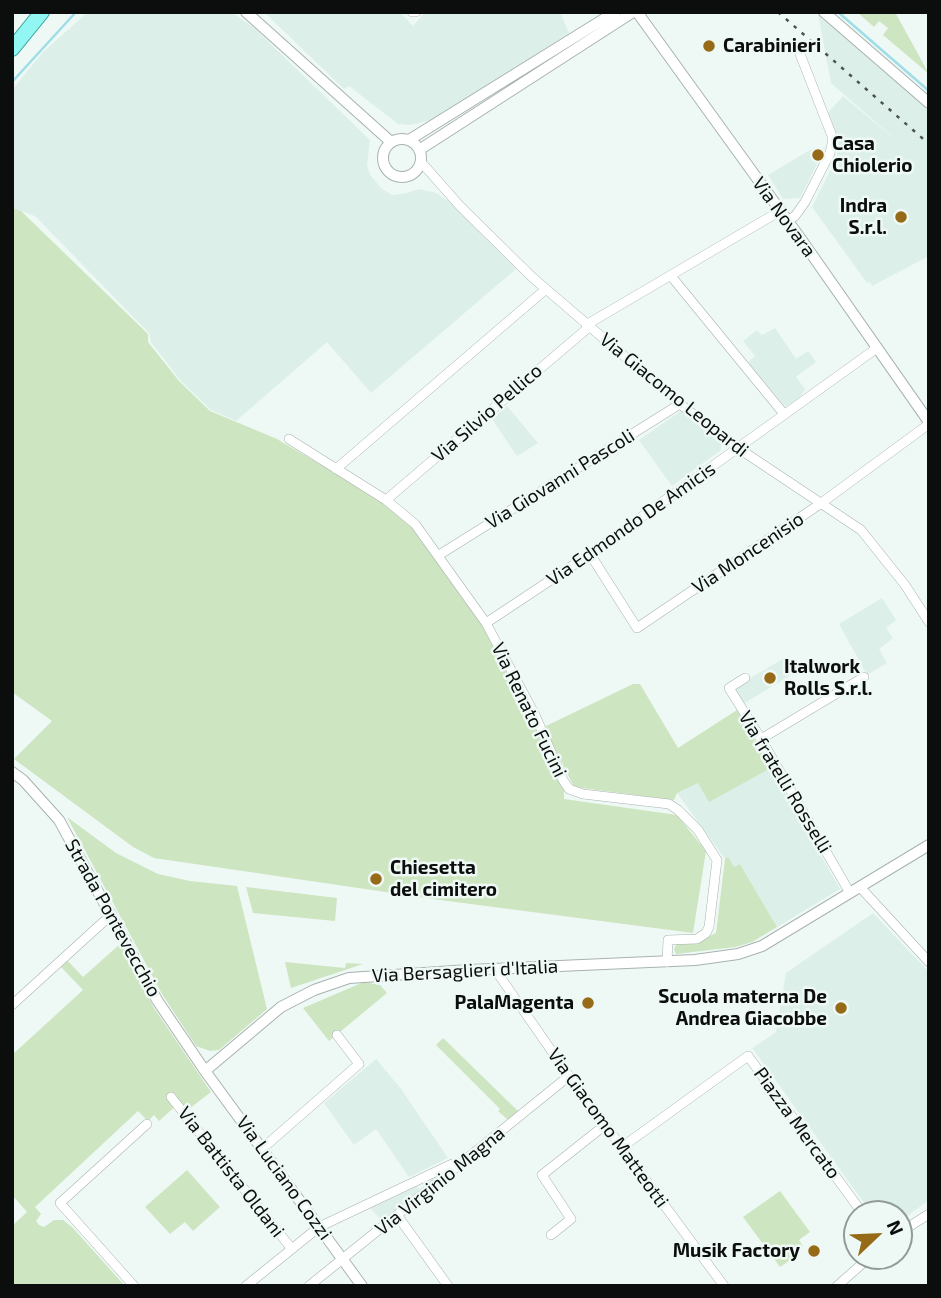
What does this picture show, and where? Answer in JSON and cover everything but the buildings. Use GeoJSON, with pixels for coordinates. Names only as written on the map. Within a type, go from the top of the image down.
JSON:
{"type":"FeatureCollection","features":[{"type":"Feature","properties":{"kind":"main road"},"geometry":{"type":"LineString","coordinates":[[12,49],[42,12]]}},
{"type":"Feature","properties":{"kind":"street"},"geometry":{"type":"LineString","coordinates":[[246,12],[391,142]]}},
{"type":"Feature","properties":{"kind":"street"},"geometry":{"type":"LineString","coordinates":[[419,150],[615,12]]}},
{"type":"Feature","properties":{"kind":"street"},"geometry":{"type":"LineString","coordinates":[[409,140],[419,150],[421,162],[410,176],[394,175],[386,169],[383,159],[391,142],[409,140],[635,12]]}},
{"type":"Feature","properties":{"kind":"street","name":"Via Novara"},"geometry":{"type":"LineString","coordinates":[[635,12],[929,423]]}},
{"type":"Feature","properties":{"kind":"street"},"geometry":{"type":"LineString","coordinates":[[824,12],[929,103]]}},
{"type":"Feature","properties":{"kind":"street"},"geometry":{"type":"LineString","coordinates":[[787,221],[795,216],[805,202],[832,144],[832,136],[800,54]]}},
{"type":"Feature","properties":{"kind":"street","name":"Via Giacomo Leopardi"},"geometry":{"type":"LineString","coordinates":[[421,162],[460,206],[546,289],[680,404],[738,448],[861,530],[905,585],[929,622]]}},
{"type":"Feature","properties":{"kind":"street","name":"Via Silvio Pellico"},"geometry":{"type":"LineString","coordinates":[[386,500],[587,326],[780,212]]}},
{"type":"Feature","properties":{"kind":"street"},"geometry":{"type":"LineString","coordinates":[[671,276],[784,414]]}},
{"type":"Feature","properties":{"kind":"street"},"geometry":{"type":"LineString","coordinates":[[336,468],[546,289]]}},
{"type":"Feature","properties":{"kind":"street","name":"Via Edmondo De Amicis"},"geometry":{"type":"LineString","coordinates":[[486,623],[590,554],[877,348]]}},
{"type":"Feature","properties":{"kind":"street","name":"Via Giovanni Pascoli"},"geometry":{"type":"LineString","coordinates":[[439,555],[680,404]]}},
{"type":"Feature","properties":{"kind":"street","name":"Via Moncenisio"},"geometry":{"type":"LineString","coordinates":[[590,554],[637,628],[820,504],[929,423]]}},
{"type":"Feature","properties":{"kind":"street","name":"Via Renato Fucini"},"geometry":{"type":"LineString","coordinates":[[289,439],[386,500],[415,524],[486,623],[535,715],[569,789],[583,794],[669,804],[698,830],[715,855],[717,864],[709,927],[706,933],[696,939],[668,940],[667,962]]}},
{"type":"Feature","properties":{"kind":"street"},"geometry":{"type":"LineString","coordinates":[[761,739],[864,677]]}},
{"type":"Feature","properties":{"kind":"street","name":"Via fratelli Rosselli"},"geometry":{"type":"LineString","coordinates":[[745,678],[729,688],[855,890],[929,962]]}},
{"type":"Feature","properties":{"kind":"street","name":"Strada Pontevecchio"},"geometry":{"type":"LineString","coordinates":[[12,772],[23,780],[59,820],[158,1000],[205,1071]]}},
{"type":"Feature","properties":{"kind":"street","name":"Via Bersaglieri d'Italia"},"geometry":{"type":"LineString","coordinates":[[205,1071],[281,1007],[335,982],[371,975],[667,962],[738,954],[753,949],[929,845]]}},
{"type":"Feature","properties":{"kind":"street"},"geometry":{"type":"LineString","coordinates":[[12,1005],[112,915]]}},
{"type":"Feature","properties":{"kind":"street","name":"Via Giacomo Matteotti"},"geometry":{"type":"LineString","coordinates":[[495,968],[569,1076],[724,1286]]}},
{"type":"Feature","properties":{"kind":"street"},"geometry":{"type":"LineString","coordinates":[[262,1148],[359,1064],[337,1035]]}},
{"type":"Feature","properties":{"kind":"street","name":"Piazza Mercato"},"geometry":{"type":"LineString","coordinates":[[622,1147],[748,1056],[853,1200]]}},
{"type":"Feature","properties":{"kind":"street","name":"Via Luciano Cozzi"},"geometry":{"type":"LineString","coordinates":[[205,1071],[362,1286]]}},
{"type":"Feature","properties":{"kind":"street","name":"Via Virginio Magna"},"geometry":{"type":"LineString","coordinates":[[309,1286],[569,1076]]}},
{"type":"Feature","properties":{"kind":"street","name":"Via Battista Oldani"},"geometry":{"type":"LineString","coordinates":[[172,1097],[291,1248]]}},
{"type":"Feature","properties":{"kind":"street"},"geometry":{"type":"LineString","coordinates":[[134,1286],[60,1203],[147,1124]]}},
{"type":"Feature","properties":{"kind":"street"},"geometry":{"type":"LineString","coordinates":[[551,1235],[571,1219],[542,1175],[605,1125]]}},
{"type":"Feature","properties":{"kind":"street"},"geometry":{"type":"LineString","coordinates":[[246,1286],[319,1227],[466,1158]]}},
{"type":"Feature","properties":{"kind":"street"},"geometry":{"type":"LineString","coordinates":[[913,1224],[929,1214]]}},
{"type":"Feature","properties":{"kind":"street"},"geometry":{"type":"LineString","coordinates":[[397,1215],[448,1286]]}},
{"type":"Feature","properties":{"kind":"street"},"geometry":{"type":"LineString","coordinates":[[837,1286],[855,1270]]}},
{"type":"Feature","properties":{"kind":"shaded area"},"geometry":{"type":"Polygon","coordinates":[[[88,12],[231,12],[253,27],[370,140],[367,165],[370,175],[382,189],[392,195],[419,189],[436,193],[450,202],[516,269],[371,393],[327,342],[236,421],[211,410],[180,380],[151,342],[149,333],[35,216],[12,208],[12,90],[43,52],[88,12]]]}},
{"type":"Feature","properties":{"kind":"shaded area"},"geometry":{"type":"Polygon","coordinates":[[[264,12],[400,12],[413,26],[425,12],[560,12],[569,33],[436,119],[410,125],[398,124],[349,86],[344,89],[264,12]]]}},
{"type":"Feature","properties":{"kind":"shaded area"},"geometry":{"type":"Polygon","coordinates":[[[818,14],[929,109],[929,256],[872,286],[870,282],[867,283],[812,207],[837,157],[838,145],[827,114],[843,96],[905,148],[831,83],[818,14]]]}},
{"type":"Feature","properties":{"kind":"shaded area"},"geometry":{"type":"Polygon","coordinates":[[[815,147],[825,148],[800,198],[783,199],[768,175],[815,147]]]}},
{"type":"Feature","properties":{"kind":"shaded area"},"geometry":{"type":"Polygon","coordinates":[[[775,328],[796,359],[808,351],[816,362],[796,377],[805,389],[801,396],[787,406],[748,362],[755,356],[743,341],[757,330],[762,335],[775,328]]]}},
{"type":"Feature","properties":{"kind":"shaded area"},"geometry":{"type":"Polygon","coordinates":[[[507,406],[538,443],[517,456],[492,419],[507,406]]]}},
{"type":"Feature","properties":{"kind":"shaded area"},"geometry":{"type":"Polygon","coordinates":[[[681,411],[721,443],[721,450],[672,486],[639,440],[681,411]]]}},
{"type":"Feature","properties":{"kind":"shaded area"},"geometry":{"type":"Polygon","coordinates":[[[882,598],[896,620],[886,628],[893,638],[879,649],[887,663],[867,675],[839,624],[882,598]]]}},
{"type":"Feature","properties":{"kind":"shaded area"},"geometry":{"type":"Polygon","coordinates":[[[783,659],[791,675],[743,704],[733,688],[783,659]]]}},
{"type":"Feature","properties":{"kind":"shaded area"},"geometry":{"type":"Polygon","coordinates":[[[771,768],[840,889],[777,927],[740,864],[734,868],[728,858],[725,859],[677,793],[698,782],[709,801],[771,768]]]}},
{"type":"Feature","properties":{"kind":"shaded area"},"geometry":{"type":"Polygon","coordinates":[[[873,913],[929,972],[929,1200],[913,1212],[913,1200],[862,1200],[753,1049],[750,1050],[776,1032],[786,973],[873,913]]]}},
{"type":"Feature","properties":{"kind":"shaded area"},"geometry":{"type":"Polygon","coordinates":[[[376,1059],[401,1089],[448,1158],[409,1177],[376,1129],[354,1145],[324,1103],[376,1059]]]}},
{"type":"Feature","properties":{"kind":"shaded area"},"geometry":{"type":"Polygon","coordinates":[[[417,1186],[420,1190],[381,1220],[370,1208],[417,1186]]]}},
{"type":"Feature","properties":{"kind":"green space"},"geometry":{"type":"Polygon","coordinates":[[[857,12],[895,12],[929,74],[883,35],[888,28],[879,21],[874,27],[857,12]]]}},
{"type":"Feature","properties":{"kind":"green space"},"geometry":{"type":"Polygon","coordinates":[[[12,208],[21,211],[148,334],[148,342],[179,381],[210,411],[277,439],[379,499],[416,531],[481,622],[536,726],[564,789],[564,799],[677,815],[706,851],[693,933],[440,900],[154,858],[133,847],[14,759],[52,721],[12,692],[12,208]]]}},
{"type":"Feature","properties":{"kind":"green space"},"geometry":{"type":"Polygon","coordinates":[[[633,684],[640,684],[678,748],[737,710],[771,768],[709,802],[698,783],[677,793],[674,800],[574,787],[544,727],[633,684]]]}},
{"type":"Feature","properties":{"kind":"green space"},"geometry":{"type":"Polygon","coordinates":[[[67,817],[116,853],[158,874],[190,881],[237,886],[267,1009],[219,1050],[210,1051],[196,1046],[162,994],[67,817]]]}},
{"type":"Feature","properties":{"kind":"green space"},"geometry":{"type":"Polygon","coordinates":[[[728,857],[734,867],[740,864],[777,927],[752,942],[735,947],[676,954],[674,949],[677,943],[695,943],[716,933],[725,859],[728,857]]]}},
{"type":"Feature","properties":{"kind":"green space"},"geometry":{"type":"Polygon","coordinates":[[[246,887],[337,898],[335,921],[253,913],[246,887]]]}},
{"type":"Feature","properties":{"kind":"green space"},"geometry":{"type":"Polygon","coordinates":[[[120,944],[154,1008],[211,1092],[185,1112],[178,1104],[159,1121],[154,1115],[148,1121],[138,1111],[35,1207],[41,1214],[36,1221],[39,1225],[44,1227],[54,1220],[63,1220],[125,1286],[12,1286],[12,1226],[27,1212],[12,1195],[12,1055],[83,990],[61,967],[68,961],[83,977],[120,944]]]}},
{"type":"Feature","properties":{"kind":"green space"},"geometry":{"type":"Polygon","coordinates":[[[285,962],[345,968],[346,963],[363,964],[291,988],[285,962]]]}},
{"type":"Feature","properties":{"kind":"green space"},"geometry":{"type":"Polygon","coordinates":[[[364,982],[380,985],[387,993],[329,1041],[303,1008],[364,982]]]}},
{"type":"Feature","properties":{"kind":"green space"},"geometry":{"type":"Polygon","coordinates":[[[443,1038],[519,1112],[508,1120],[498,1111],[500,1109],[436,1045],[443,1038]]]}},
{"type":"Feature","properties":{"kind":"green space"},"geometry":{"type":"Polygon","coordinates":[[[187,1170],[220,1207],[193,1231],[185,1222],[170,1234],[145,1207],[187,1170]]]}},
{"type":"Feature","properties":{"kind":"green space"},"geometry":{"type":"Polygon","coordinates":[[[780,1191],[810,1232],[799,1240],[803,1246],[794,1252],[796,1256],[780,1267],[743,1217],[780,1191]]]}},
{"type":"Feature","properties":{"kind":"waterway"},"geometry":{"type":"LineString","coordinates":[[12,82],[76,12]]}},
{"type":"Feature","properties":{"kind":"waterway"},"geometry":{"type":"LineString","coordinates":[[838,12],[929,91]]}},
{"type":"Feature","properties":{"kind":"railway"},"geometry":{"type":"LineString","coordinates":[[778,12],[929,144]]}},
{"type":"Feature","properties":{"kind":"place","name":"Carabinieri"},"geometry":{"type":"Point","coordinates":[709,46]}},
{"type":"Feature","properties":{"kind":"place","name":"Casa Chiolerio"},"geometry":{"type":"Point","coordinates":[818,155]}},
{"type":"Feature","properties":{"kind":"place","name":"Indra S.r.l."},"geometry":{"type":"Point","coordinates":[901,217]}},
{"type":"Feature","properties":{"kind":"place","name":"Italwork Rolls S.r.l."},"geometry":{"type":"Point","coordinates":[770,678]}},
{"type":"Feature","properties":{"kind":"place","name":"Chiesetta del cimitero"},"geometry":{"type":"Point","coordinates":[376,879]}},
{"type":"Feature","properties":{"kind":"place","name":"PalaMagenta"},"geometry":{"type":"Point","coordinates":[588,1003]}},
{"type":"Feature","properties":{"kind":"place","name":"Scuola materna De Andrea Giacobbe"},"geometry":{"type":"Point","coordinates":[841,1008]}},
{"type":"Feature","properties":{"kind":"place","name":"Musik Factory"},"geometry":{"type":"Point","coordinates":[814,1251]}}]}
